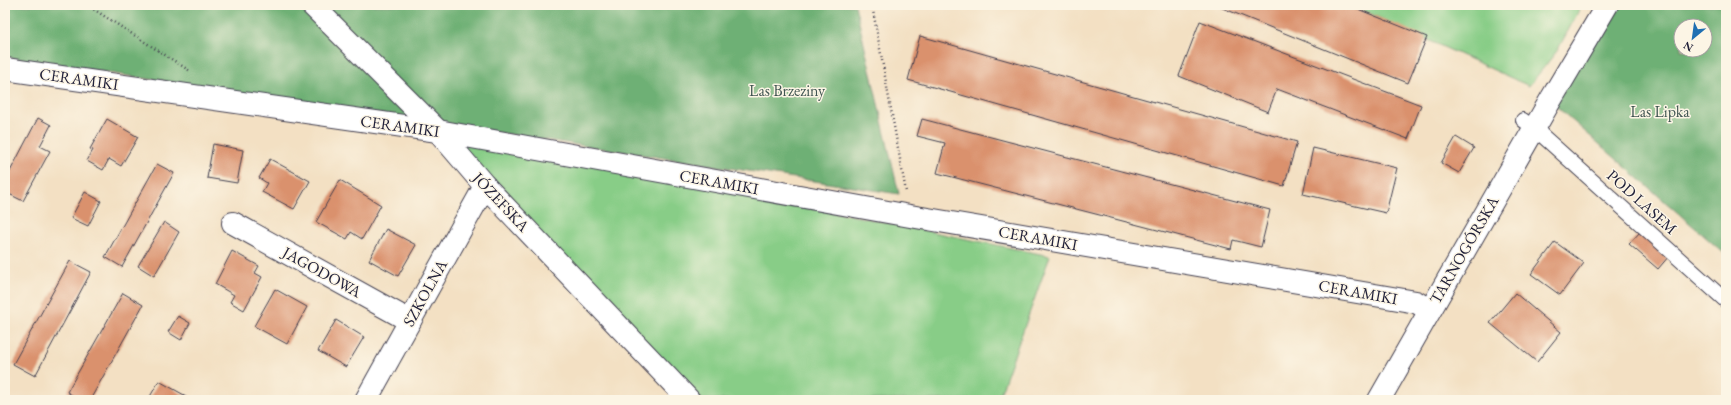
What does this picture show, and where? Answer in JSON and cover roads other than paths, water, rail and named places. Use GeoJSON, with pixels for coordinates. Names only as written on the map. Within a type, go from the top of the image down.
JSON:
{"type":"FeatureCollection","features":[{"type":"Feature","properties":{"kind":"street","name":"JÓZEFSKA"},"geometry":{"type":"LineString","coordinates":[[312,5],[438,131],[485,186],[689,400]]}},
{"type":"Feature","properties":{"kind":"street","name":"TARNOGÓRSKA"},"geometry":{"type":"LineString","coordinates":[[1378,400],[1429,310],[1529,124],[1550,101],[1607,5]]}},
{"type":"Feature","properties":{"kind":"street","name":"CERAMIKI"},"geometry":{"type":"LineString","coordinates":[[5,69],[438,131],[910,216],[1416,302],[1429,310]]}},
{"type":"Feature","properties":{"kind":"street","name":"SZKOLNA"},"geometry":{"type":"LineString","coordinates":[[366,400],[485,186]]}},
{"type":"Feature","properties":{"kind":"street","name":"JAGODOWA"},"geometry":{"type":"LineString","coordinates":[[233,223],[410,320]]}},
{"type":"Feature","properties":{"kind":"lane","name":"POD LASEM"},"geometry":{"type":"LineString","coordinates":[[1529,124],[1726,301]]}},
{"type":"Feature","properties":{"kind":"park label","name":"Las Brzeziny"},"geometry":{"type":"Point","coordinates":[787,90]}},
{"type":"Feature","properties":{"kind":"park label","name":"Las Lipka"},"geometry":{"type":"Point","coordinates":[1660,111]}}]}
